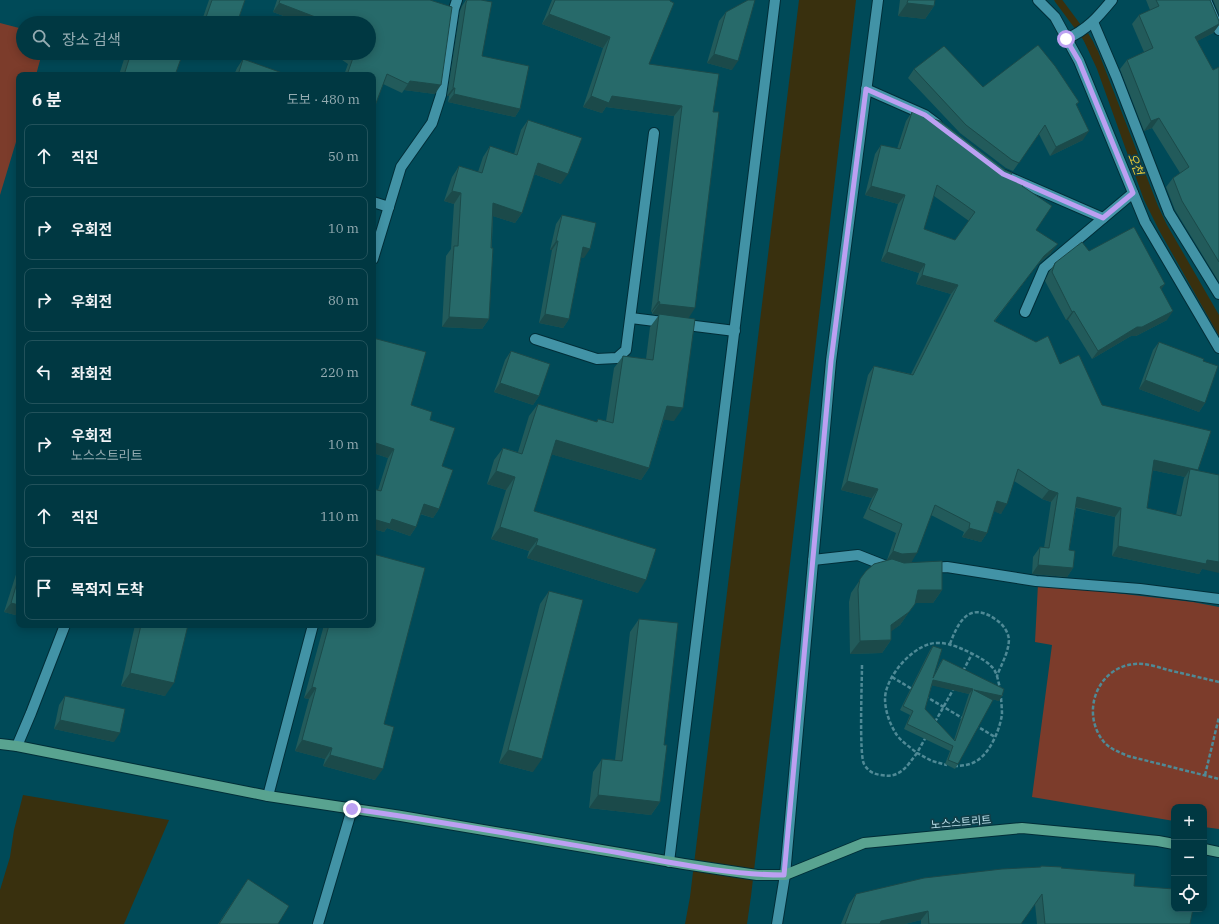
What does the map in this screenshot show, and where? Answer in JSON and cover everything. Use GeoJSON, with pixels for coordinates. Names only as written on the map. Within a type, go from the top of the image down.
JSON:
{"type":"FeatureCollection","features":[{"type":"Feature","properties":{"kind":"main road","name":"노스스트리트"},"geometry":{"type":"LineString","coordinates":[[0,744],[17,746],[268,796],[401,816],[669,862],[757,875],[784,875],[864,843],[1022,828],[1150,840],[1171,844]]}},
{"type":"Feature","properties":{"kind":"main road"},"geometry":{"type":"LineString","coordinates":[[1207,850],[1219,852]]}},
{"type":"Feature","properties":{"kind":"street"},"geometry":{"type":"LineString","coordinates":[[376,249],[401,167],[432,123],[441,95],[454,9],[457,0]]}},
{"type":"Feature","properties":{"kind":"street"},"geometry":{"type":"LineString","coordinates":[[669,862],[775,0]]}},
{"type":"Feature","properties":{"kind":"street"},"geometry":{"type":"LineString","coordinates":[[777,924],[784,875],[831,361],[878,0]]}},
{"type":"Feature","properties":{"kind":"street"},"geometry":{"type":"LineString","coordinates":[[1038,0],[1071,37],[1079,61],[1145,222],[1219,348]]}},
{"type":"Feature","properties":{"kind":"street"},"geometry":{"type":"LineString","coordinates":[[1071,37],[1091,23],[1112,0]]}},
{"type":"Feature","properties":{"kind":"street"},"geometry":{"type":"LineString","coordinates":[[1206,0],[1219,30]]}},
{"type":"Feature","properties":{"kind":"street"},"geometry":{"type":"LineString","coordinates":[[1091,23],[1119,83],[1168,213],[1219,294]]}},
{"type":"Feature","properties":{"kind":"street"},"geometry":{"type":"LineString","coordinates":[[866,89],[925,115],[943,128]]}},
{"type":"Feature","properties":{"kind":"street"},"geometry":{"type":"LineString","coordinates":[[535,339],[597,359],[617,358],[626,350],[654,133]]}},
{"type":"Feature","properties":{"kind":"street"},"geometry":{"type":"LineString","coordinates":[[997,170],[1103,218]]}},
{"type":"Feature","properties":{"kind":"street"},"geometry":{"type":"LineString","coordinates":[[1025,312],[1044,268],[1133,193]]}},
{"type":"Feature","properties":{"kind":"street"},"geometry":{"type":"LineString","coordinates":[[376,203],[389,207]]}},
{"type":"Feature","properties":{"kind":"street"},"geometry":{"type":"LineString","coordinates":[[631,318],[734,331]]}},
{"type":"Feature","properties":{"kind":"street"},"geometry":{"type":"LineString","coordinates":[[812,560],[858,555],[894,570],[902,569]]}},
{"type":"Feature","properties":{"kind":"street"},"geometry":{"type":"LineString","coordinates":[[917,568],[947,567],[1036,580],[1140,589],[1219,599]]}},
{"type":"Feature","properties":{"kind":"street"},"geometry":{"type":"LineString","coordinates":[[17,746],[64,628]]}},
{"type":"Feature","properties":{"kind":"street"},"geometry":{"type":"LineString","coordinates":[[268,796],[312,628]]}},
{"type":"Feature","properties":{"kind":"street"},"geometry":{"type":"LineString","coordinates":[[318,924],[352,809]]}},
{"type":"Feature","properties":{"kind":"path"},"geometry":{"type":"LineString","coordinates":[[950,644],[956,629],[966,615],[971,612],[988,614],[1004,628],[1009,636],[1007,651],[997,676]]}},
{"type":"Feature","properties":{"kind":"path"},"geometry":{"type":"LineString","coordinates":[[931,644],[950,644],[972,654],[992,666],[997,676],[1001,693],[1002,712],[999,728],[990,747],[978,760],[964,766],[950,766],[932,762],[917,753],[896,734],[887,715],[885,696],[892,677],[906,658],[917,650],[931,644]]}},
{"type":"Feature","properties":{"kind":"path"},"geometry":{"type":"LineString","coordinates":[[962,674],[972,654]]}},
{"type":"Feature","properties":{"kind":"path"},"geometry":{"type":"LineString","coordinates":[[1219,682],[1149,665],[1136,664],[1123,666],[1112,672],[1102,682],[1095,693],[1092,706],[1093,719],[1098,732],[1105,743],[1116,751],[1128,756],[1219,779]]}},
{"type":"Feature","properties":{"kind":"path"},"geometry":{"type":"LineString","coordinates":[[862,665],[863,763],[872,774],[889,777],[904,770],[917,753],[928,733]]}},
{"type":"Feature","properties":{"kind":"path"},"geometry":{"type":"LineString","coordinates":[[892,677],[918,692]]}},
{"type":"Feature","properties":{"kind":"path"},"geometry":{"type":"LineString","coordinates":[[932,726],[954,687]]}},
{"type":"Feature","properties":{"kind":"path"},"geometry":{"type":"LineString","coordinates":[[924,696],[995,737]]}},
{"type":"Feature","properties":{"kind":"path"},"geometry":{"type":"LineString","coordinates":[[1205,775],[1219,717]]}},
{"type":"Feature","properties":{"kind":"shaded area"},"geometry":{"type":"Polygon","coordinates":[[[0,23],[16,27],[16,60],[40,60],[37,72],[16,72],[16,142],[0,195],[0,23]]]}},
{"type":"Feature","properties":{"kind":"shaded area"},"geometry":{"type":"Polygon","coordinates":[[[1038,584],[1193,602],[1219,607],[1219,829],[1207,827],[1207,804],[1171,804],[1171,820],[1032,797],[1052,645],[1035,642],[1038,584]]]}},
{"type":"Feature","properties":{"kind":"water"},"geometry":{"type":"Polygon","coordinates":[[[799,0],[856,0],[751,896],[747,924],[685,924],[690,897],[799,0]]]}},
{"type":"Feature","properties":{"kind":"water"},"geometry":{"type":"Polygon","coordinates":[[[1088,33],[1098,51],[1158,206],[1167,225],[1219,315],[1219,336],[1160,232],[1144,200],[1097,69],[1083,39],[1088,33]]]}},
{"type":"Feature","properties":{"kind":"water"},"geometry":{"type":"Polygon","coordinates":[[[23,795],[169,820],[124,924],[0,924],[0,890],[10,857],[14,830],[23,795]]]}},
{"type":"Feature","properties":{"kind":"building"},"geometry":{"type":"Polygon","coordinates":[[[212,0],[245,0],[239,16],[206,16],[212,0]]]}},
{"type":"Feature","properties":{"kind":"building"},"geometry":{"type":"Polygon","coordinates":[[[280,0],[430,0],[452,7],[441,85],[410,81],[408,84],[387,74],[376,103],[376,72],[348,72],[352,60],[376,60],[376,16],[313,16],[279,3],[280,0]]]}},
{"type":"Feature","properties":{"kind":"building"},"geometry":{"type":"Polygon","coordinates":[[[467,0],[492,2],[482,56],[529,66],[520,109],[454,94],[455,88],[453,88],[467,0]]]}},
{"type":"Feature","properties":{"kind":"building"},"geometry":{"type":"Polygon","coordinates":[[[555,0],[670,0],[674,3],[649,64],[719,74],[713,112],[719,112],[695,308],[659,304],[660,302],[658,301],[682,106],[612,96],[609,103],[591,96],[610,37],[549,14],[555,0]]]}},
{"type":"Feature","properties":{"kind":"building"},"geometry":{"type":"Polygon","coordinates":[[[748,0],[755,0],[738,61],[714,54],[726,12],[748,0]]]}},
{"type":"Feature","properties":{"kind":"building"},"geometry":{"type":"Polygon","coordinates":[[[908,0],[935,0],[934,6],[907,3],[908,0]]]}},
{"type":"Feature","properties":{"kind":"building"},"geometry":{"type":"Polygon","coordinates":[[[1156,0],[1210,0],[1219,21],[1219,24],[1195,37],[1213,70],[1219,67],[1219,262],[1182,201],[1173,178],[1189,167],[1159,118],[1151,121],[1127,60],[1153,48],[1139,15],[1159,6],[1156,0]]]}},
{"type":"Feature","properties":{"kind":"building"},"geometry":{"type":"Polygon","coordinates":[[[1038,45],[1055,66],[1079,102],[1076,104],[1089,131],[1056,147],[1045,125],[1019,163],[1012,160],[966,125],[914,69],[944,46],[983,87],[1038,45]]]}},
{"type":"Feature","properties":{"kind":"building"},"geometry":{"type":"Polygon","coordinates":[[[129,60],[180,60],[176,72],[125,72],[129,60]]]}},
{"type":"Feature","properties":{"kind":"building"},"geometry":{"type":"Polygon","coordinates":[[[243,60],[246,60],[280,72],[239,72],[243,60]]]}},
{"type":"Feature","properties":{"kind":"building"},"geometry":{"type":"Polygon","coordinates":[[[912,112],[940,121],[1005,170],[1012,173],[1010,176],[1023,185],[1022,186],[1052,206],[1036,230],[1058,244],[1044,256],[994,321],[1036,342],[1048,336],[1060,364],[1079,355],[1102,405],[1211,431],[1198,470],[1154,460],[1147,508],[1181,516],[1190,469],[1219,475],[1219,562],[1207,560],[1206,564],[1118,546],[1121,508],[1077,497],[1069,550],[1075,551],[1073,568],[1038,565],[1040,547],[1049,548],[1058,493],[1049,490],[1018,469],[1007,504],[997,501],[987,533],[969,528],[970,523],[935,505],[917,553],[902,554],[893,551],[902,524],[869,509],[878,489],[847,481],[874,366],[913,375],[958,285],[922,275],[925,264],[887,252],[905,195],[871,186],[881,145],[900,149],[912,112]],[[937,185],[924,229],[955,240],[975,212],[937,185]]]}},
{"type":"Feature","properties":{"kind":"building"},"geometry":{"type":"Polygon","coordinates":[[[528,120],[582,138],[568,174],[538,163],[522,213],[493,203],[491,248],[493,248],[489,319],[449,317],[454,246],[458,246],[461,193],[452,191],[459,166],[482,173],[490,146],[517,155],[528,120]]]}},
{"type":"Feature","properties":{"kind":"building"},"geometry":{"type":"Polygon","coordinates":[[[562,215],[596,223],[590,249],[583,247],[569,319],[545,314],[558,241],[556,241],[562,215]]]}},
{"type":"Feature","properties":{"kind":"building"},"geometry":{"type":"Polygon","coordinates":[[[1134,227],[1165,284],[1160,287],[1173,311],[1142,327],[1137,327],[1098,351],[1074,311],[1072,312],[1052,272],[1055,263],[1082,242],[1089,251],[1134,227]]]}},
{"type":"Feature","properties":{"kind":"building"},"geometry":{"type":"Polygon","coordinates":[[[659,314],[695,319],[683,408],[667,406],[649,468],[556,440],[534,511],[656,549],[646,580],[536,545],[538,539],[500,527],[515,477],[496,471],[503,448],[522,454],[538,404],[597,422],[598,419],[613,423],[623,356],[653,360],[659,314]]]}},
{"type":"Feature","properties":{"kind":"building"},"geometry":{"type":"Polygon","coordinates":[[[376,339],[426,352],[411,405],[432,412],[430,420],[455,428],[442,466],[453,470],[439,509],[424,504],[416,527],[392,519],[390,524],[376,520],[376,490],[381,491],[394,449],[376,443],[376,339]]]}},
{"type":"Feature","properties":{"kind":"building"},"geometry":{"type":"Polygon","coordinates":[[[1159,342],[1204,359],[1203,361],[1218,366],[1205,403],[1145,380],[1159,342]]]}},
{"type":"Feature","properties":{"kind":"building"},"geometry":{"type":"Polygon","coordinates":[[[511,351],[550,364],[539,396],[500,383],[511,351]]]}},
{"type":"Feature","properties":{"kind":"building"},"geometry":{"type":"Polygon","coordinates":[[[376,555],[425,568],[384,724],[394,727],[383,769],[330,755],[332,748],[302,740],[316,688],[312,687],[328,628],[376,628],[376,555]]]}},
{"type":"Feature","properties":{"kind":"building"},"geometry":{"type":"Polygon","coordinates":[[[892,559],[904,563],[942,561],[942,590],[918,590],[915,604],[909,612],[891,625],[891,640],[860,641],[858,589],[860,579],[874,564],[892,559]]]}},
{"type":"Feature","properties":{"kind":"building"},"geometry":{"type":"Polygon","coordinates":[[[16,586],[16,604],[11,603],[16,586]]]}},
{"type":"Feature","properties":{"kind":"building"},"geometry":{"type":"Polygon","coordinates":[[[549,591],[583,600],[542,759],[508,750],[549,591]]]}},
{"type":"Feature","properties":{"kind":"building"},"geometry":{"type":"Polygon","coordinates":[[[639,619],[678,623],[664,745],[667,745],[660,802],[598,795],[602,759],[622,761],[639,619]]]}},
{"type":"Feature","properties":{"kind":"building"},"geometry":{"type":"Polygon","coordinates":[[[140,628],[187,628],[174,683],[130,673],[140,628]]]}},
{"type":"Feature","properties":{"kind":"building"},"geometry":{"type":"Polygon","coordinates":[[[933,646],[942,649],[933,678],[943,659],[1004,689],[1002,696],[974,690],[993,700],[958,764],[948,760],[953,746],[907,724],[913,711],[903,706],[933,646]],[[933,680],[925,709],[955,741],[973,689],[933,680]]]}},
{"type":"Feature","properties":{"kind":"building"},"geometry":{"type":"Polygon","coordinates":[[[65,696],[125,709],[120,733],[60,720],[65,696]]]}},
{"type":"Feature","properties":{"kind":"building"},"geometry":{"type":"Polygon","coordinates":[[[1062,867],[1061,868],[1135,874],[1134,886],[1171,889],[1171,912],[1192,912],[1190,924],[1045,924],[1042,894],[1021,924],[929,924],[928,911],[881,921],[880,924],[845,924],[856,894],[924,878],[1002,869],[1062,867]]]}},
{"type":"Feature","properties":{"kind":"building"},"geometry":{"type":"Polygon","coordinates":[[[248,879],[289,906],[278,924],[219,924],[248,879]]]}},
{"type":"Feature","properties":{"kind":"waterway","name":"오천"},"geometry":{"type":"LineString","coordinates":[[1058,0],[1090,43]]}},
{"type":"Feature","properties":{"kind":"route"},"geometry":{"type":"LineString","coordinates":[[352,809],[684,864],[757,875],[784,875],[831,361],[866,89],[925,115],[1003,174],[1103,218],[1133,193],[1079,61],[1066,39]]}}]}
